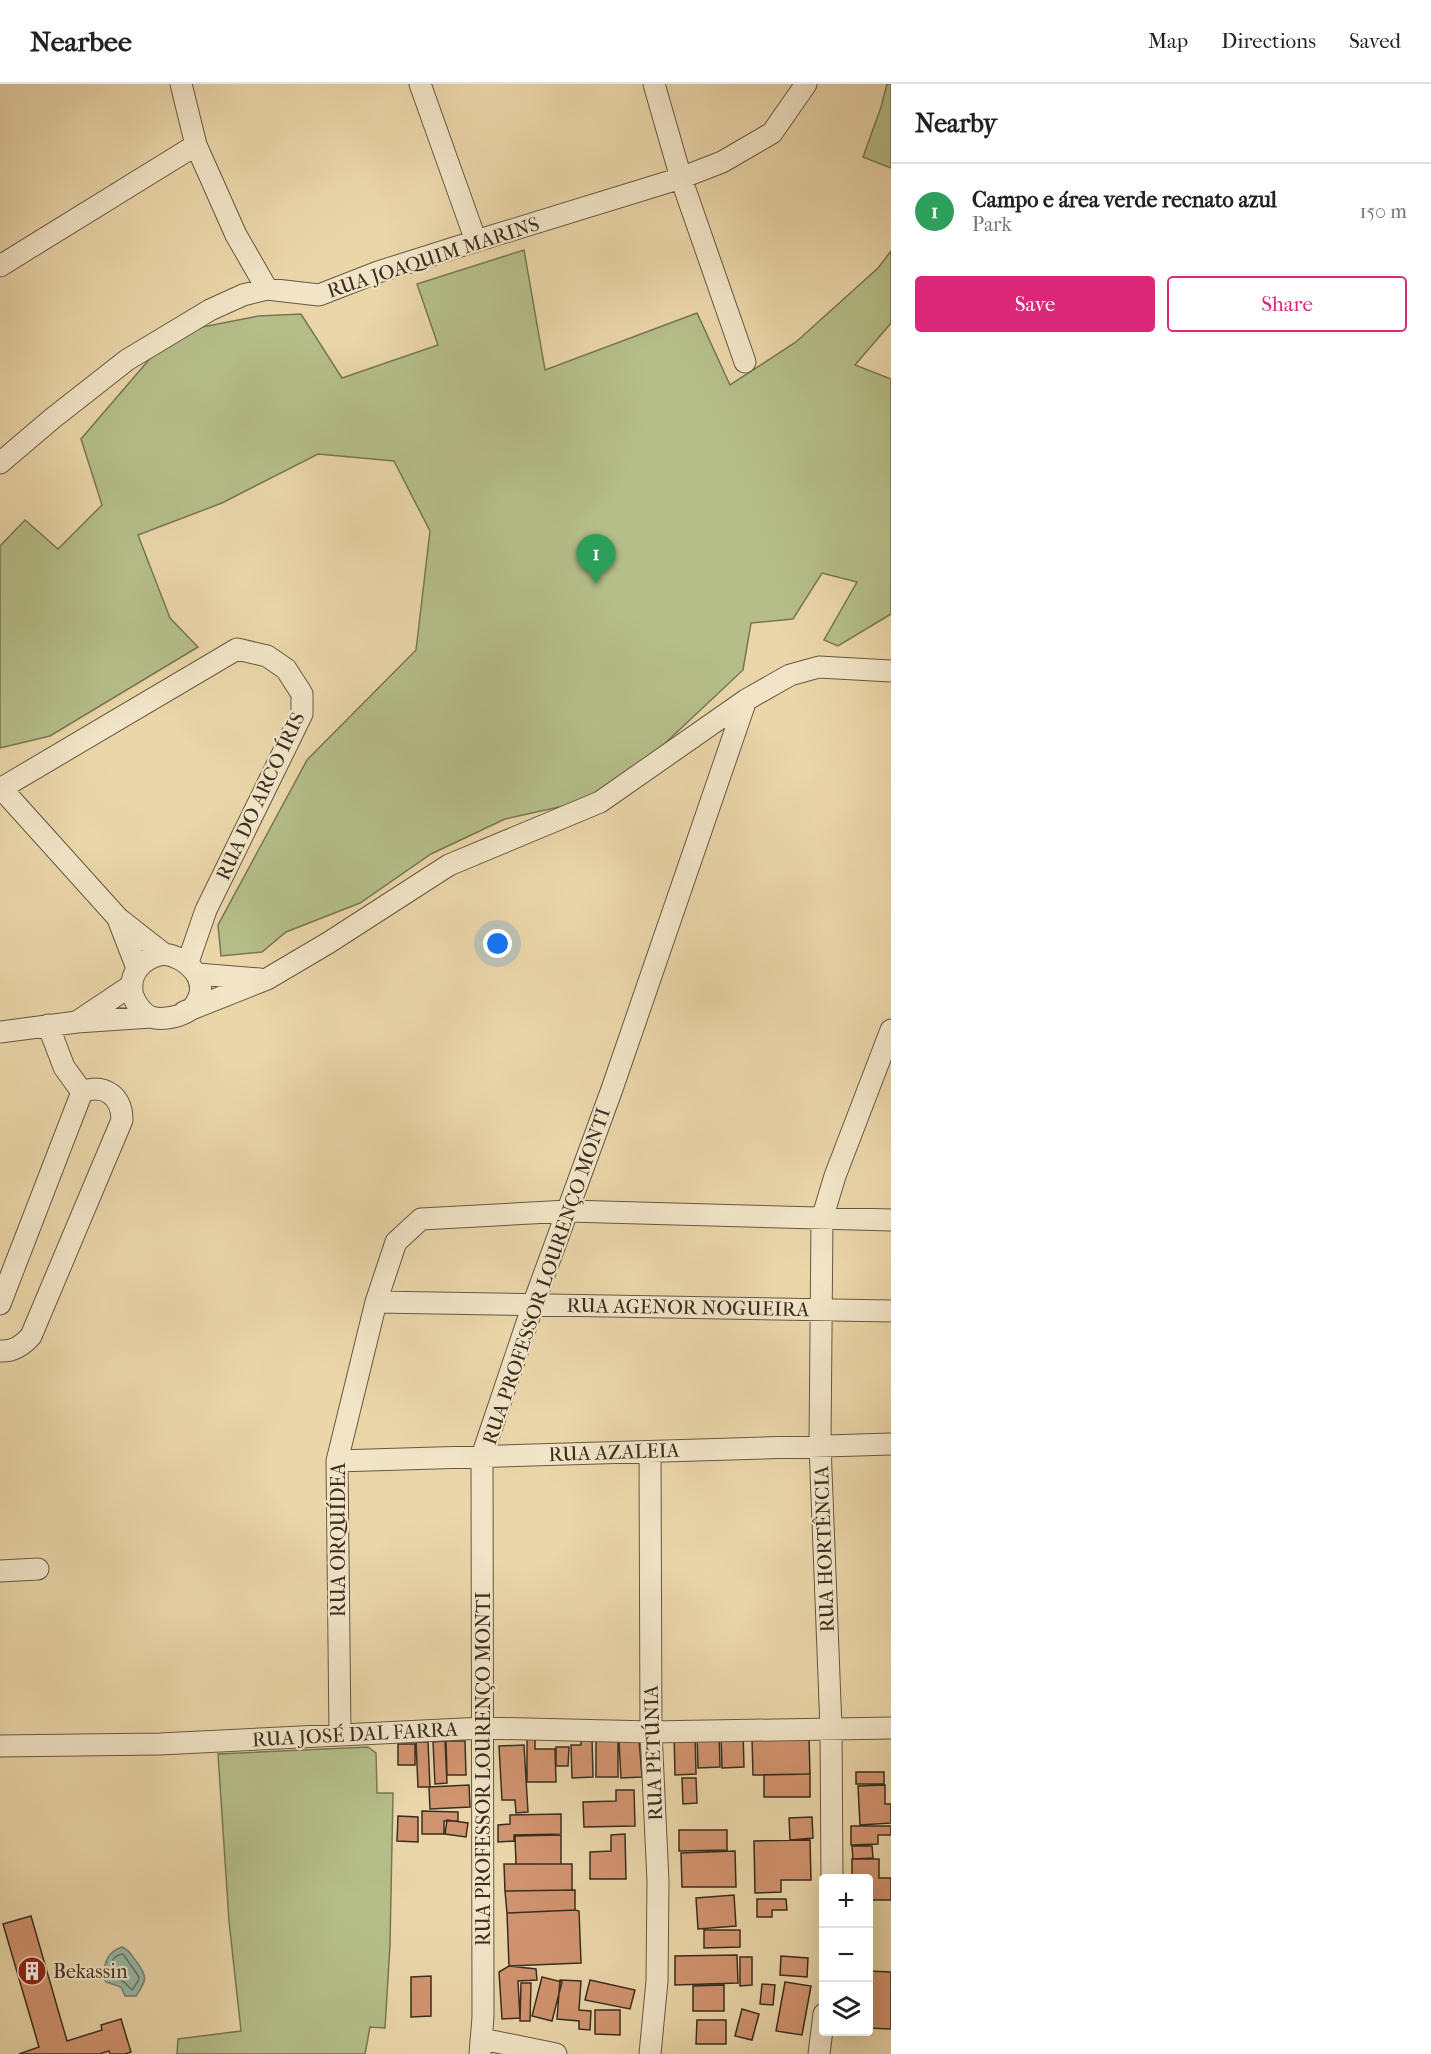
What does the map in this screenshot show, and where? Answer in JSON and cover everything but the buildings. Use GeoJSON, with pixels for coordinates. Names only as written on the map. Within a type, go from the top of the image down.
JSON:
{"type":"FeatureCollection","features":[{"type":"Feature","properties":{"kind":"street"},"geometry":{"type":"LineString","coordinates":[[181,84],[196,145],[236,236],[267,289]]}},
{"type":"Feature","properties":{"kind":"street"},"geometry":{"type":"LineString","coordinates":[[420,84],[476,241]]}},
{"type":"Feature","properties":{"kind":"street"},"geometry":{"type":"LineString","coordinates":[[654,84],[681,178],[745,362]]}},
{"type":"Feature","properties":{"kind":"street","name":"RUA JOAQUIM MARINS"},"geometry":{"type":"LineString","coordinates":[[0,463],[127,360],[210,310],[243,295],[267,289],[319,295],[378,272],[681,178],[722,162],[772,133],[806,84]]}},
{"type":"Feature","properties":{"kind":"street"},"geometry":{"type":"LineString","coordinates":[[0,266],[196,145]]}},
{"type":"Feature","properties":{"kind":"street","name":"RUA DO ARCO ÍRIS"},"geometry":{"type":"LineString","coordinates":[[0,788],[237,650],[267,656],[286,669],[302,694],[302,714],[206,910],[193,968]]}},
{"type":"Feature","properties":{"kind":"street"},"geometry":{"type":"LineString","coordinates":[[0,1032],[77,1022],[171,1017],[267,979],[449,865],[600,802],[746,700],[790,675],[819,667],[891,671]]}},
{"type":"Feature","properties":{"kind":"street","name":"RUA PROFESSOR LOURENÇO MONTI"},"geometry":{"type":"LineString","coordinates":[[481,2046],[483,2017],[482,1456],[746,700]]}},
{"type":"Feature","properties":{"kind":"street"},"geometry":{"type":"LineString","coordinates":[[0,788],[118,918],[164,954]]}},
{"type":"Feature","properties":{"kind":"street"},"geometry":{"type":"LineString","coordinates":[[118,918],[135,977],[135,1000],[141,1010],[151,1017]]}},
{"type":"Feature","properties":{"kind":"street"},"geometry":{"type":"LineString","coordinates":[[77,1022],[135,977],[143,962],[154,955],[176,956],[193,968],[267,979]]}},
{"type":"Feature","properties":{"kind":"street"},"geometry":{"type":"LineString","coordinates":[[184,1012],[194,1006],[199,994],[193,968]]}},
{"type":"Feature","properties":{"kind":"street"},"geometry":{"type":"LineString","coordinates":[[48,1025],[64,1067],[81,1092]]}},
{"type":"Feature","properties":{"kind":"street","name":"RUA HORTÊNCIA"},"geometry":{"type":"LineString","coordinates":[[832,1874],[831,1728],[820,1445],[822,1219],[835,1176],[891,1030]]}},
{"type":"Feature","properties":{"kind":"street"},"geometry":{"type":"LineString","coordinates":[[0,1351],[15,1349],[31,1336],[122,1120],[119,1102],[107,1091],[98,1088],[81,1092]]}},
{"type":"Feature","properties":{"kind":"street"},"geometry":{"type":"LineString","coordinates":[[0,1305],[81,1092]]}},
{"type":"Feature","properties":{"kind":"street"},"geometry":{"type":"LineString","coordinates":[[568,1211],[891,1220]]}},
{"type":"Feature","properties":{"kind":"street","name":"RUA ORQUÍDEA"},"geometry":{"type":"LineString","coordinates":[[340,1735],[337,1461],[376,1302],[396,1242],[421,1219],[568,1211]]}},
{"type":"Feature","properties":{"kind":"street","name":"RUA AGENOR NOGUEIRA"},"geometry":{"type":"LineString","coordinates":[[376,1302],[891,1311]]}},
{"type":"Feature","properties":{"kind":"street","name":"RUA AZALEIA"},"geometry":{"type":"LineString","coordinates":[[337,1461],[891,1444]]}},
{"type":"Feature","properties":{"kind":"street","name":"RUA PETÚNIA"},"geometry":{"type":"LineString","coordinates":[[650,1452],[651,1732],[658,1881],[657,1980],[650,2054]]}},
{"type":"Feature","properties":{"kind":"street"},"geometry":{"type":"LineString","coordinates":[[0,1571],[38,1569]]}},
{"type":"Feature","properties":{"kind":"street","name":"RUA JOSÉ DAL FARRA"},"geometry":{"type":"LineString","coordinates":[[0,1746],[160,1744],[483,1728],[651,1732],[891,1728]]}},
{"type":"Feature","properties":{"kind":"street"},"geometry":{"type":"LineString","coordinates":[[819,2054],[821,2036]]}},
{"type":"Feature","properties":{"kind":"street"},"geometry":{"type":"LineString","coordinates":[[481,2046],[556,2054]]}},
{"type":"Feature","properties":{"kind":"green space"},"geometry":{"type":"Polygon","coordinates":[[[887,84],[891,84],[891,168],[863,157],[887,84]]]}},
{"type":"Feature","properties":{"kind":"green space"},"geometry":{"type":"Polygon","coordinates":[[[524,250],[545,370],[697,313],[730,385],[796,342],[878,268],[891,251],[891,323],[855,365],[891,379],[891,614],[838,646],[824,640],[857,582],[822,573],[793,619],[751,623],[743,670],[609,796],[505,819],[431,854],[360,903],[286,932],[262,952],[221,956],[218,925],[307,760],[416,650],[430,531],[394,461],[318,454],[222,503],[138,535],[170,618],[198,647],[50,736],[0,748],[0,546],[25,520],[58,549],[102,505],[81,439],[172,333],[258,316],[301,314],[342,378],[438,345],[417,284],[524,250]]]}},
{"type":"Feature","properties":{"kind":"green space"},"geometry":{"type":"Polygon","coordinates":[[[368,1747],[376,1753],[377,1793],[393,1793],[390,1945],[385,2028],[370,2027],[365,2054],[177,2054],[178,2039],[241,2031],[229,1921],[218,1754],[368,1747]]]}},
{"type":"Feature","properties":{"kind":"water"},"geometry":{"type":"Polygon","coordinates":[[[122,1947],[140,1966],[145,1978],[136,1996],[125,1996],[121,1987],[106,1982],[103,1976],[108,1958],[122,1947]]]}},
{"type":"Feature","properties":{"kind":"place","name":"Campo e área verde recnato azul"},"geometry":{"type":"Point","coordinates":[596,584]}},
{"type":"Feature","properties":{"kind":"place","name":"Bekassin"},"geometry":{"type":"Point","coordinates":[32,1971]}}]}
